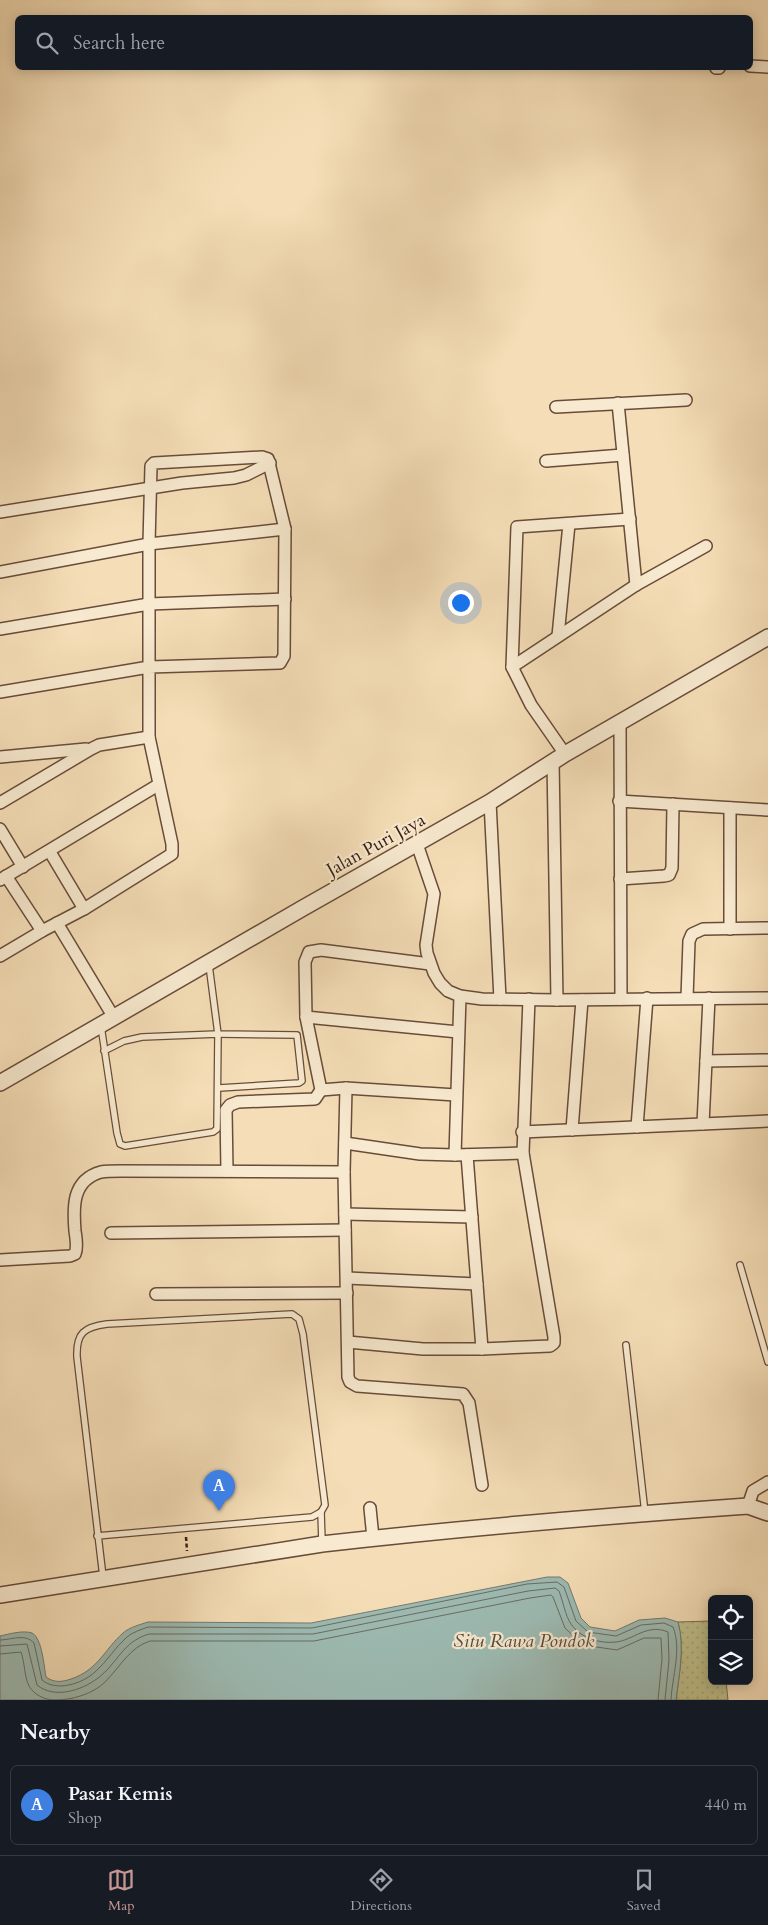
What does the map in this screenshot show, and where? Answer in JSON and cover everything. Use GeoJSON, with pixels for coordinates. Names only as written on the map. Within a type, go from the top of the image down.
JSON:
{"type":"FeatureCollection","features":[{"type":"Feature","properties":{"kind":"street"},"geometry":{"type":"LineString","coordinates":[[753,66],[768,67]]}},
{"type":"Feature","properties":{"kind":"street"},"geometry":{"type":"LineString","coordinates":[[556,406],[686,400]]}},
{"type":"Feature","properties":{"kind":"street"},"geometry":{"type":"LineString","coordinates":[[618,403],[636,584]]}},
{"type":"Feature","properties":{"kind":"street"},"geometry":{"type":"LineString","coordinates":[[546,461],[623,455]]}},
{"type":"Feature","properties":{"kind":"street"},"geometry":{"type":"LineString","coordinates":[[0,692],[149,667],[280,664],[284,656],[286,599],[285,529],[270,462],[265,457],[262,457],[154,463],[151,466],[149,544],[149,604],[149,667],[149,737],[172,844],[172,854],[84,909],[0,956]]}},
{"type":"Feature","properties":{"kind":"street"},"geometry":{"type":"LineString","coordinates":[[0,512],[150,488],[234,478],[270,462]]}},
{"type":"Feature","properties":{"kind":"street"},"geometry":{"type":"LineString","coordinates":[[557,1000],[559,758],[554,739],[531,705],[512,667],[517,527],[630,519]]}},
{"type":"Feature","properties":{"kind":"street"},"geometry":{"type":"LineString","coordinates":[[558,636],[568,524]]}},
{"type":"Feature","properties":{"kind":"street"},"geometry":{"type":"LineString","coordinates":[[0,572],[149,544],[285,529]]}},
{"type":"Feature","properties":{"kind":"street"},"geometry":{"type":"LineString","coordinates":[[512,667],[636,584],[706,546]]}},
{"type":"Feature","properties":{"kind":"street"},"geometry":{"type":"LineString","coordinates":[[0,629],[149,604],[286,599]]}},
{"type":"Feature","properties":{"kind":"street","name":"Jalan Puri Jaya"},"geometry":{"type":"LineString","coordinates":[[0,1083],[490,802],[559,758],[768,637]]}},
{"type":"Feature","properties":{"kind":"street"},"geometry":{"type":"LineString","coordinates":[[620,723],[621,999]]}},
{"type":"Feature","properties":{"kind":"street"},"geometry":{"type":"LineString","coordinates":[[0,803],[99,745],[149,737]]}},
{"type":"Feature","properties":{"kind":"street"},"geometry":{"type":"LineString","coordinates":[[0,757],[90,749]]}},
{"type":"Feature","properties":{"kind":"street"},"geometry":{"type":"LineString","coordinates":[[42,931],[3,878],[50,852],[158,785]]}},
{"type":"Feature","properties":{"kind":"street"},"geometry":{"type":"LineString","coordinates":[[619,801],[768,810]]}},
{"type":"Feature","properties":{"kind":"street"},"geometry":{"type":"LineString","coordinates":[[490,802],[500,999]]}},
{"type":"Feature","properties":{"kind":"street"},"geometry":{"type":"LineString","coordinates":[[620,878],[669,875],[672,868],[672,804]]}},
{"type":"Feature","properties":{"kind":"street"},"geometry":{"type":"LineString","coordinates":[[730,808],[730,929]]}},
{"type":"Feature","properties":{"kind":"street"},"geometry":{"type":"LineString","coordinates":[[0,829],[23,867]]}},
{"type":"Feature","properties":{"kind":"street"},"geometry":{"type":"LineString","coordinates":[[417,844],[434,894],[426,944],[430,964],[440,983],[448,990],[460,996],[557,1000],[768,998]]}},
{"type":"Feature","properties":{"kind":"street"},"geometry":{"type":"LineString","coordinates":[[50,852],[84,909]]}},
{"type":"Feature","properties":{"kind":"street"},"geometry":{"type":"LineString","coordinates":[[57,923],[104,1002],[107,1020]]}},
{"type":"Feature","properties":{"kind":"street"},"geometry":{"type":"LineString","coordinates":[[687,998],[690,938],[697,931],[768,928]]}},
{"type":"Feature","properties":{"kind":"street"},"geometry":{"type":"LineString","coordinates":[[227,1171],[226,1110],[230,1105],[238,1102],[315,1099],[321,1090],[306,1017],[305,962],[309,952],[321,950],[430,964]]}},
{"type":"Feature","properties":{"kind":"street"},"geometry":{"type":"LineString","coordinates":[[455,1155],[460,996]]}},
{"type":"Feature","properties":{"kind":"street"},"geometry":{"type":"LineString","coordinates":[[637,1127],[647,998]]}},
{"type":"Feature","properties":{"kind":"street"},"geometry":{"type":"LineString","coordinates":[[703,1124],[709,998]]}},
{"type":"Feature","properties":{"kind":"street"},"geometry":{"type":"LineString","coordinates":[[348,1342],[423,1349],[550,1346],[554,1343],[522,1153],[529,999]]}},
{"type":"Feature","properties":{"kind":"street"},"geometry":{"type":"LineString","coordinates":[[572,1130],[582,1000]]}},
{"type":"Feature","properties":{"kind":"street"},"geometry":{"type":"LineString","coordinates":[[306,1017],[458,1032]]}},
{"type":"Feature","properties":{"kind":"street"},"geometry":{"type":"LineString","coordinates":[[706,1061],[768,1060]]}},
{"type":"Feature","properties":{"kind":"street"},"geometry":{"type":"LineString","coordinates":[[321,1090],[346,1088],[456,1095]]}},
{"type":"Feature","properties":{"kind":"street"},"geometry":{"type":"LineString","coordinates":[[346,1088],[344,1172],[348,1377],[350,1382],[357,1386],[463,1394],[469,1403],[482,1485]]}},
{"type":"Feature","properties":{"kind":"street"},"geometry":{"type":"LineString","coordinates":[[522,1132],[768,1120]]}},
{"type":"Feature","properties":{"kind":"street"},"geometry":{"type":"LineString","coordinates":[[345,1143],[420,1154],[522,1153]]}},
{"type":"Feature","properties":{"kind":"street"},"geometry":{"type":"LineString","coordinates":[[467,1155],[482,1349]]}},
{"type":"Feature","properties":{"kind":"street"},"geometry":{"type":"LineString","coordinates":[[0,1260],[70,1256],[75,1254],[77,1247],[73,1212],[74,1199],[81,1184],[101,1172],[344,1172]]}},
{"type":"Feature","properties":{"kind":"street"},"geometry":{"type":"LineString","coordinates":[[345,1214],[472,1217]]}},
{"type":"Feature","properties":{"kind":"street"},"geometry":{"type":"LineString","coordinates":[[111,1233],[345,1230]]}},
{"type":"Feature","properties":{"kind":"street"},"geometry":{"type":"LineString","coordinates":[[347,1278],[477,1284]]}},
{"type":"Feature","properties":{"kind":"street"},"geometry":{"type":"LineString","coordinates":[[156,1294],[347,1293]]}},
{"type":"Feature","properties":{"kind":"street"},"geometry":{"type":"LineString","coordinates":[[748,1506],[753,1491],[768,1482]]}},
{"type":"Feature","properties":{"kind":"street"},"geometry":{"type":"LineString","coordinates":[[0,1595],[322,1544],[373,1538],[569,1518],[748,1506],[768,1513]]}},
{"type":"Feature","properties":{"kind":"street"},"geometry":{"type":"LineString","coordinates":[[370,1508],[373,1538]]}},
{"type":"Feature","properties":{"kind":"lane"},"geometry":{"type":"LineString","coordinates":[[107,1020],[104,1051],[116,1133],[120,1144],[124,1146],[213,1132],[217,1129],[218,1124],[218,1034],[209,963]]}},
{"type":"Feature","properties":{"kind":"lane"},"geometry":{"type":"LineString","coordinates":[[104,1051],[124,1041],[142,1037],[218,1034],[297,1035],[302,1081],[299,1083],[218,1088]]}},
{"type":"Feature","properties":{"kind":"lane"},"geometry":{"type":"LineString","coordinates":[[740,1265],[768,1362]]}},
{"type":"Feature","properties":{"kind":"lane"},"geometry":{"type":"LineString","coordinates":[[97,1536],[312,1517],[321,1512],[325,1505],[303,1334],[299,1319],[292,1314],[107,1324],[94,1326],[83,1331],[77,1342],[97,1536],[103,1579]]}},
{"type":"Feature","properties":{"kind":"lane"},"geometry":{"type":"LineString","coordinates":[[626,1345],[645,1513]]}},
{"type":"Feature","properties":{"kind":"lane"},"geometry":{"type":"LineString","coordinates":[[321,1512],[322,1544]]}},
{"type":"Feature","properties":{"kind":"path"},"geometry":{"type":"LineString","coordinates":[[185,1528],[188,1565]]}},
{"type":"Feature","properties":{"kind":"green space"},"geometry":{"type":"Polygon","coordinates":[[[708,1621],[708,1685],[726,1685],[728,1700],[676,1700],[681,1651],[678,1622],[708,1621]]]}},
{"type":"Feature","properties":{"kind":"water","name":"Situ Rawa Pondok"},"geometry":{"type":"Polygon","coordinates":[[[547,1577],[560,1577],[568,1583],[581,1618],[590,1627],[615,1631],[639,1620],[665,1618],[678,1622],[681,1651],[676,1700],[0,1700],[0,1636],[8,1634],[32,1633],[38,1640],[46,1677],[55,1681],[61,1681],[71,1679],[88,1670],[123,1633],[148,1622],[311,1623],[547,1577]]]}},
{"type":"Feature","properties":{"kind":"place","name":"Pasar Kemis"},"geometry":{"type":"Point","coordinates":[219,1511]}}]}
